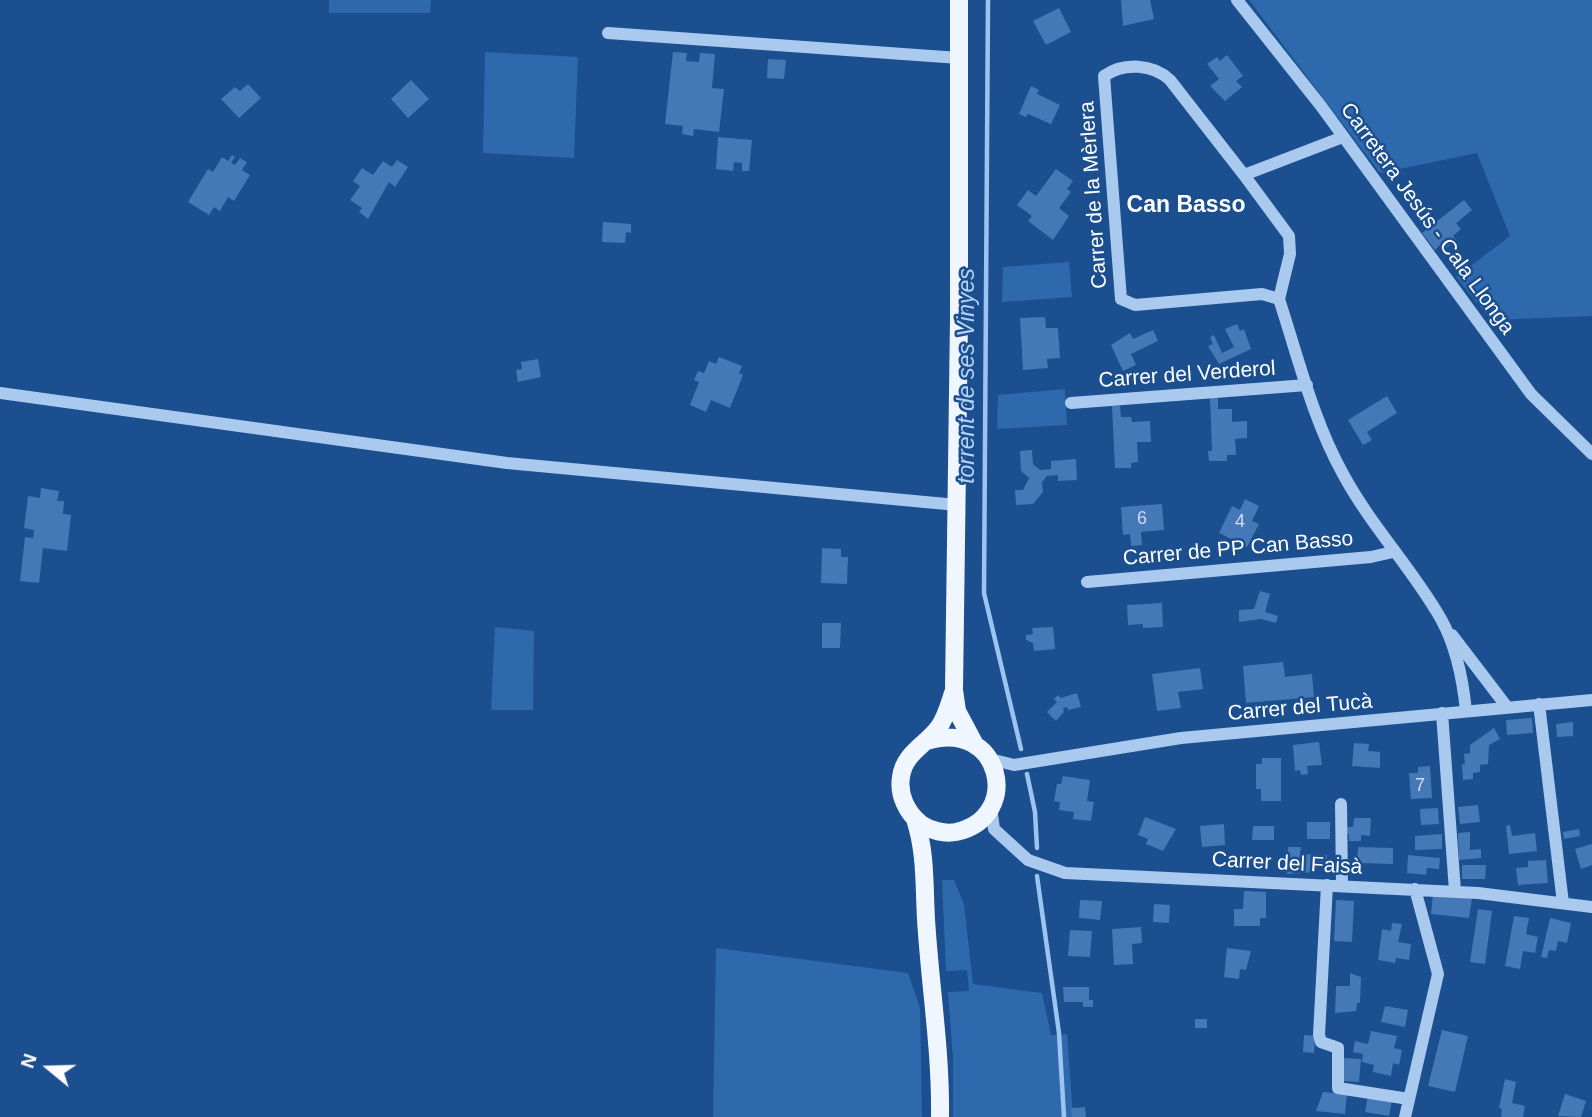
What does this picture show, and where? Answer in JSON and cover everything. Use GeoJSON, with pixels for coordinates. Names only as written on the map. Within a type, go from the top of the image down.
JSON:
{"type":"FeatureCollection","features":[{"type":"Feature","properties":{"kind":"main road"},"geometry":{"type":"LineString","coordinates":[[925,867],[933,852],[960,831],[982,819],[991,807],[997,786],[990,759],[974,743],[957,711],[954,690],[959,0]]}},
{"type":"Feature","properties":{"kind":"main road"},"geometry":{"type":"LineString","coordinates":[[940,1117],[937,1026],[926,920],[925,867],[915,819],[903,799],[901,777],[915,750],[927,741],[944,720],[954,690]]}},
{"type":"Feature","properties":{"kind":"main road"},"geometry":{"type":"LineString","coordinates":[[927,741],[943,736],[959,737],[974,743]]}},
{"type":"Feature","properties":{"kind":"main road"},"geometry":{"type":"LineString","coordinates":[[915,819],[926,827],[960,831]]}},
{"type":"Feature","properties":{"kind":"street","name":"Carretera Jesús - Cala Llonga"},"geometry":{"type":"LineString","coordinates":[[1237,0],[1343,136],[1531,394],[1592,454]]}},
{"type":"Feature","properties":{"kind":"street"},"geometry":{"type":"LineString","coordinates":[[608,33],[959,58]]}},
{"type":"Feature","properties":{"kind":"street","name":"Carrer de la Mèrlera"},"geometry":{"type":"LineString","coordinates":[[1146,66],[1156,68],[1170,80],[1244,175],[1289,236],[1290,254],[1279,299],[1262,293],[1135,305],[1121,299],[1104,76],[1146,66]]}},
{"type":"Feature","properties":{"kind":"street"},"geometry":{"type":"LineString","coordinates":[[1244,175],[1343,136]]}},
{"type":"Feature","properties":{"kind":"street"},"geometry":{"type":"LineString","coordinates":[[1279,299],[1307,385],[1341,470],[1361,506],[1507,707]]}},
{"type":"Feature","properties":{"kind":"street","name":"Carrer del Verderol"},"geometry":{"type":"LineString","coordinates":[[1071,403],[1307,385]]}},
{"type":"Feature","properties":{"kind":"street"},"geometry":{"type":"LineString","coordinates":[[0,393],[507,463],[957,505]]}},
{"type":"Feature","properties":{"kind":"street","name":"Carrer de PP Can Basso"},"geometry":{"type":"LineString","coordinates":[[1087,582],[1371,557],[1393,552]]}},
{"type":"Feature","properties":{"kind":"street"},"geometry":{"type":"LineString","coordinates":[[1442,621],[1454,652],[1466,711]]}},
{"type":"Feature","properties":{"kind":"street","name":"Carrer del Tucà"},"geometry":{"type":"LineString","coordinates":[[990,759],[1014,765],[1181,738],[1592,700]]}},
{"type":"Feature","properties":{"kind":"street"},"geometry":{"type":"LineString","coordinates":[[1539,704],[1563,903]]}},
{"type":"Feature","properties":{"kind":"street"},"geometry":{"type":"LineString","coordinates":[[1442,713],[1455,891]]}},
{"type":"Feature","properties":{"kind":"street"},"geometry":{"type":"LineString","coordinates":[[997,786],[1014,765]]}},
{"type":"Feature","properties":{"kind":"street"},"geometry":{"type":"LineString","coordinates":[[1341,804],[1342,886]]}},
{"type":"Feature","properties":{"kind":"street"},"geometry":{"type":"LineString","coordinates":[[960,831],[994,829],[991,807]]}},
{"type":"Feature","properties":{"kind":"street","name":"Carrer del Faisà"},"geometry":{"type":"LineString","coordinates":[[994,829],[1028,860],[1066,873],[1455,891],[1592,907]]}},
{"type":"Feature","properties":{"kind":"street"},"geometry":{"type":"LineString","coordinates":[[1327,885],[1319,1035],[1321,1042],[1338,1048],[1338,1088],[1409,1098]]}},
{"type":"Feature","properties":{"kind":"street"},"geometry":{"type":"LineString","coordinates":[[1405,1117],[1438,974],[1415,889]]}},
{"type":"Feature","properties":{"kind":"shaded area"},"geometry":{"type":"Polygon","coordinates":[[[329,0],[431,0],[430,13],[329,13],[329,0]]]}},
{"type":"Feature","properties":{"kind":"shaded area"},"geometry":{"type":"Polygon","coordinates":[[[1249,0],[1592,0],[1592,316],[1491,320],[1456,277],[1510,236],[1477,153],[1380,173],[1249,0]]]}},
{"type":"Feature","properties":{"kind":"shaded area"},"geometry":{"type":"Polygon","coordinates":[[[485,52],[578,57],[574,158],[483,153],[485,52]]]}},
{"type":"Feature","properties":{"kind":"shaded area"},"geometry":{"type":"Polygon","coordinates":[[[1069,262],[1072,297],[1002,302],[1003,267],[1069,262]]]}},
{"type":"Feature","properties":{"kind":"shaded area"},"geometry":{"type":"Polygon","coordinates":[[[1065,389],[1067,425],[997,429],[998,395],[1065,389]]]}},
{"type":"Feature","properties":{"kind":"shaded area"},"geometry":{"type":"Polygon","coordinates":[[[495,627],[534,631],[533,710],[491,710],[495,627]]]}},
{"type":"Feature","properties":{"kind":"shaded area"},"geometry":{"type":"Polygon","coordinates":[[[942,880],[954,880],[964,904],[973,984],[1042,993],[1051,1035],[1067,1034],[1073,1117],[953,1117],[953,1059],[948,992],[969,991],[967,970],[946,971],[942,880]]]}},
{"type":"Feature","properties":{"kind":"shaded area"},"geometry":{"type":"Polygon","coordinates":[[[716,948],[908,973],[920,1008],[922,1117],[713,1117],[716,948]]]}},
{"type":"Feature","properties":{"kind":"building"},"geometry":{"type":"Polygon","coordinates":[[[1121,0],[1150,0],[1154,19],[1123,26],[1121,0]]]}},
{"type":"Feature","properties":{"kind":"building"},"geometry":{"type":"Polygon","coordinates":[[[1059,8],[1071,32],[1046,45],[1033,21],[1059,8]]]}},
{"type":"Feature","properties":{"kind":"building"},"geometry":{"type":"Polygon","coordinates":[[[673,52],[687,53],[686,61],[699,62],[700,53],[715,54],[712,88],[724,89],[719,132],[694,129],[693,136],[682,134],[683,126],[665,124],[673,52]]]}},
{"type":"Feature","properties":{"kind":"building"},"geometry":{"type":"Polygon","coordinates":[[[1227,55],[1243,76],[1236,81],[1242,87],[1225,101],[1210,86],[1219,79],[1207,64],[1217,57],[1220,61],[1227,55]]]}},
{"type":"Feature","properties":{"kind":"building"},"geometry":{"type":"Polygon","coordinates":[[[768,59],[786,60],[784,79],[767,78],[768,59]]]}},
{"type":"Feature","properties":{"kind":"building"},"geometry":{"type":"Polygon","coordinates":[[[411,80],[429,99],[408,118],[391,99],[411,80]]]}},
{"type":"Feature","properties":{"kind":"building"},"geometry":{"type":"Polygon","coordinates":[[[248,84],[261,98],[239,118],[221,99],[235,87],[240,91],[248,84]]]}},
{"type":"Feature","properties":{"kind":"building"},"geometry":{"type":"Polygon","coordinates":[[[1031,86],[1039,90],[1037,94],[1060,105],[1051,124],[1028,114],[1026,117],[1019,114],[1031,86]]]}},
{"type":"Feature","properties":{"kind":"building"},"geometry":{"type":"Polygon","coordinates":[[[718,137],[752,140],[749,171],[742,171],[742,163],[734,162],[733,171],[716,169],[718,137]]]}},
{"type":"Feature","properties":{"kind":"building"},"geometry":{"type":"Polygon","coordinates":[[[232,155],[235,157],[231,163],[235,165],[240,158],[247,162],[242,170],[250,175],[234,201],[228,197],[220,211],[214,207],[209,215],[188,202],[208,169],[213,172],[222,157],[228,161],[232,155]]]}},
{"type":"Feature","properties":{"kind":"building"},"geometry":{"type":"Polygon","coordinates":[[[397,160],[408,167],[395,187],[389,182],[368,219],[359,212],[362,208],[350,200],[360,186],[353,181],[362,168],[373,175],[383,161],[392,167],[397,160]]]}},
{"type":"Feature","properties":{"kind":"building"},"geometry":{"type":"Polygon","coordinates":[[[1056,169],[1073,181],[1067,189],[1071,192],[1059,208],[1069,216],[1053,240],[1028,221],[1032,216],[1017,205],[1028,190],[1036,196],[1056,169]]]}},
{"type":"Feature","properties":{"kind":"building"},"geometry":{"type":"Polygon","coordinates":[[[1464,200],[1472,210],[1456,223],[1461,229],[1453,236],[1456,240],[1446,248],[1442,243],[1435,250],[1422,233],[1464,200]]]}},
{"type":"Feature","properties":{"kind":"building"},"geometry":{"type":"Polygon","coordinates":[[[603,222],[631,224],[631,233],[626,232],[625,243],[602,242],[603,222]]]}},
{"type":"Feature","properties":{"kind":"building"},"geometry":{"type":"Polygon","coordinates":[[[1045,317],[1046,328],[1058,328],[1060,358],[1047,359],[1048,368],[1023,370],[1020,318],[1045,317]]]}},
{"type":"Feature","properties":{"kind":"building"},"geometry":{"type":"Polygon","coordinates":[[[1237,324],[1240,331],[1244,329],[1251,349],[1219,364],[1208,346],[1213,344],[1210,337],[1214,335],[1222,353],[1234,347],[1225,329],[1237,324]]]}},
{"type":"Feature","properties":{"kind":"building"},"geometry":{"type":"Polygon","coordinates":[[[1153,330],[1158,341],[1131,354],[1136,365],[1123,371],[1111,345],[1130,333],[1133,339],[1153,330]]]}},
{"type":"Feature","properties":{"kind":"building"},"geometry":{"type":"Polygon","coordinates":[[[719,357],[742,366],[739,373],[743,375],[730,408],[711,400],[706,412],[690,405],[699,382],[694,380],[698,371],[704,373],[709,361],[716,364],[719,357]]]}},
{"type":"Feature","properties":{"kind":"building"},"geometry":{"type":"Polygon","coordinates":[[[538,359],[541,377],[518,382],[516,370],[522,369],[521,362],[538,359]]]}},
{"type":"Feature","properties":{"kind":"building"},"geometry":{"type":"Polygon","coordinates":[[[1387,396],[1397,413],[1367,432],[1372,440],[1363,445],[1348,420],[1387,396]]]}},
{"type":"Feature","properties":{"kind":"building"},"geometry":{"type":"Polygon","coordinates":[[[1210,398],[1218,398],[1218,409],[1232,409],[1232,422],[1247,421],[1247,438],[1235,439],[1236,455],[1227,455],[1227,461],[1209,461],[1208,451],[1212,451],[1210,398]]]}},
{"type":"Feature","properties":{"kind":"building"},"geometry":{"type":"Polygon","coordinates":[[[1112,406],[1120,406],[1121,417],[1131,417],[1132,422],[1150,421],[1151,442],[1137,442],[1138,462],[1131,463],[1131,468],[1115,468],[1112,406]]]}},
{"type":"Feature","properties":{"kind":"building"},"geometry":{"type":"Polygon","coordinates":[[[1032,450],[1033,464],[1040,470],[1051,469],[1051,461],[1076,459],[1077,480],[1058,481],[1058,475],[1047,476],[1042,482],[1043,492],[1033,504],[1016,505],[1015,490],[1023,490],[1029,478],[1021,471],[1020,451],[1032,450]]]}},
{"type":"Feature","properties":{"kind":"building"},"geometry":{"type":"Polygon","coordinates":[[[41,488],[59,491],[57,501],[64,501],[63,514],[71,515],[67,551],[43,548],[39,583],[20,581],[25,537],[33,538],[34,530],[24,528],[28,496],[40,498],[41,488]]]}},
{"type":"Feature","properties":{"kind":"building"},"geometry":{"type":"Polygon","coordinates":[[[1245,499],[1259,506],[1252,521],[1259,524],[1247,547],[1219,533],[1232,506],[1240,510],[1245,499]]]}},
{"type":"Feature","properties":{"kind":"building"},"geometry":{"type":"Polygon","coordinates":[[[1162,504],[1164,530],[1141,532],[1142,545],[1131,546],[1130,534],[1123,535],[1121,507],[1162,504]]]}},
{"type":"Feature","properties":{"kind":"building"},"geometry":{"type":"Polygon","coordinates":[[[822,548],[841,549],[841,557],[848,557],[847,584],[821,583],[822,548]]]}},
{"type":"Feature","properties":{"kind":"building"},"geometry":{"type":"Polygon","coordinates":[[[1260,591],[1270,594],[1265,612],[1278,616],[1276,623],[1261,619],[1239,622],[1239,610],[1254,609],[1260,591]]]}},
{"type":"Feature","properties":{"kind":"building"},"geometry":{"type":"Polygon","coordinates":[[[1162,603],[1163,627],[1143,628],[1143,624],[1128,625],[1127,605],[1162,603]]]}},
{"type":"Feature","properties":{"kind":"building"},"geometry":{"type":"Polygon","coordinates":[[[822,623],[841,623],[840,648],[822,648],[822,623]]]}},
{"type":"Feature","properties":{"kind":"building"},"geometry":{"type":"Polygon","coordinates":[[[1053,627],[1055,649],[1034,651],[1033,643],[1026,640],[1026,635],[1033,634],[1032,628],[1053,627]]]}},
{"type":"Feature","properties":{"kind":"building"},"geometry":{"type":"Polygon","coordinates":[[[1283,662],[1285,677],[1312,674],[1314,697],[1246,703],[1243,666],[1283,662]]]}},
{"type":"Feature","properties":{"kind":"building"},"geometry":{"type":"Polygon","coordinates":[[[1200,668],[1203,689],[1178,692],[1181,708],[1157,711],[1152,674],[1200,668]]]}},
{"type":"Feature","properties":{"kind":"building"},"geometry":{"type":"Polygon","coordinates":[[[1077,693],[1081,707],[1068,710],[1067,707],[1063,708],[1064,712],[1056,721],[1047,712],[1057,702],[1054,699],[1058,695],[1061,698],[1077,693]]]}},
{"type":"Feature","properties":{"kind":"building"},"geometry":{"type":"Polygon","coordinates":[[[1532,718],[1533,733],[1507,735],[1506,720],[1532,718]]]}},
{"type":"Feature","properties":{"kind":"building"},"geometry":{"type":"Polygon","coordinates":[[[1573,722],[1573,736],[1557,737],[1556,724],[1573,722]]]}},
{"type":"Feature","properties":{"kind":"building"},"geometry":{"type":"Polygon","coordinates":[[[1494,728],[1500,739],[1489,745],[1488,764],[1480,765],[1480,772],[1473,773],[1473,779],[1463,780],[1464,754],[1470,753],[1470,745],[1494,728]]]}},
{"type":"Feature","properties":{"kind":"building"},"geometry":{"type":"Polygon","coordinates":[[[1319,742],[1322,765],[1307,766],[1308,774],[1301,775],[1300,770],[1295,771],[1293,745],[1319,742]]]}},
{"type":"Feature","properties":{"kind":"building"},"geometry":{"type":"Polygon","coordinates":[[[1354,743],[1369,744],[1368,751],[1380,752],[1380,768],[1352,766],[1354,743]]]}},
{"type":"Feature","properties":{"kind":"building"},"geometry":{"type":"Polygon","coordinates":[[[1262,758],[1281,758],[1281,801],[1261,801],[1261,789],[1256,789],[1256,764],[1262,764],[1262,758]]]}},
{"type":"Feature","properties":{"kind":"building"},"geometry":{"type":"Polygon","coordinates":[[[1430,766],[1432,798],[1411,799],[1409,773],[1418,773],[1418,767],[1430,766]]]}},
{"type":"Feature","properties":{"kind":"building"},"geometry":{"type":"Polygon","coordinates":[[[1063,776],[1090,780],[1087,801],[1094,802],[1091,821],[1073,819],[1074,812],[1059,810],[1060,802],[1054,801],[1057,784],[1061,784],[1063,776]]]}},
{"type":"Feature","properties":{"kind":"building"},"geometry":{"type":"Polygon","coordinates":[[[1478,805],[1480,822],[1460,824],[1458,807],[1478,805]]]}},
{"type":"Feature","properties":{"kind":"building"},"geometry":{"type":"Polygon","coordinates":[[[1438,808],[1439,824],[1421,825],[1420,809],[1438,808]]]}},
{"type":"Feature","properties":{"kind":"building"},"geometry":{"type":"Polygon","coordinates":[[[1145,817],[1176,829],[1163,851],[1146,844],[1148,839],[1138,835],[1145,817]]]}},
{"type":"Feature","properties":{"kind":"building"},"geometry":{"type":"Polygon","coordinates":[[[1354,818],[1371,818],[1370,836],[1361,835],[1361,841],[1349,841],[1347,827],[1353,827],[1354,818]]]}},
{"type":"Feature","properties":{"kind":"building"},"geometry":{"type":"Polygon","coordinates":[[[1307,822],[1330,822],[1330,839],[1307,839],[1307,822]]]}},
{"type":"Feature","properties":{"kind":"building"},"geometry":{"type":"Polygon","coordinates":[[[1224,824],[1225,845],[1202,847],[1200,826],[1224,824]]]}},
{"type":"Feature","properties":{"kind":"building"},"geometry":{"type":"Polygon","coordinates":[[[1510,825],[1512,836],[1535,833],[1537,851],[1509,854],[1506,826],[1510,825]]]}},
{"type":"Feature","properties":{"kind":"building"},"geometry":{"type":"Polygon","coordinates":[[[1253,826],[1274,826],[1274,840],[1252,840],[1253,826]]]}},
{"type":"Feature","properties":{"kind":"building"},"geometry":{"type":"Polygon","coordinates":[[[1579,829],[1580,836],[1564,839],[1563,832],[1579,829]]]}},
{"type":"Feature","properties":{"kind":"building"},"geometry":{"type":"Polygon","coordinates":[[[1470,832],[1470,850],[1481,849],[1481,858],[1459,860],[1458,833],[1470,832]]]}},
{"type":"Feature","properties":{"kind":"building"},"geometry":{"type":"Polygon","coordinates":[[[1442,834],[1442,849],[1415,850],[1415,836],[1442,834]]]}},
{"type":"Feature","properties":{"kind":"building"},"geometry":{"type":"Polygon","coordinates":[[[1592,844],[1592,865],[1581,869],[1575,849],[1592,844]]]}},
{"type":"Feature","properties":{"kind":"building"},"geometry":{"type":"Polygon","coordinates":[[[1288,847],[1301,847],[1300,854],[1327,855],[1326,868],[1317,868],[1316,872],[1287,874],[1288,847]]]}},
{"type":"Feature","properties":{"kind":"building"},"geometry":{"type":"Polygon","coordinates":[[[1358,847],[1393,848],[1393,864],[1357,863],[1358,847]]]}},
{"type":"Feature","properties":{"kind":"building"},"geometry":{"type":"Polygon","coordinates":[[[1408,855],[1440,858],[1439,869],[1427,868],[1426,875],[1407,873],[1408,855]]]}},
{"type":"Feature","properties":{"kind":"building"},"geometry":{"type":"Polygon","coordinates":[[[1546,860],[1548,883],[1518,885],[1516,868],[1528,867],[1528,861],[1546,860]]]}},
{"type":"Feature","properties":{"kind":"building"},"geometry":{"type":"Polygon","coordinates":[[[1462,865],[1486,865],[1485,879],[1462,879],[1462,865]]]}},
{"type":"Feature","properties":{"kind":"building"},"geometry":{"type":"Polygon","coordinates":[[[1244,891],[1266,892],[1266,918],[1260,918],[1260,926],[1234,926],[1234,909],[1243,909],[1244,891]]]}},
{"type":"Feature","properties":{"kind":"building"},"geometry":{"type":"Polygon","coordinates":[[[1433,893],[1472,898],[1469,918],[1431,914],[1433,893]]]}},
{"type":"Feature","properties":{"kind":"building"},"geometry":{"type":"Polygon","coordinates":[[[1080,900],[1102,901],[1100,920],[1079,918],[1080,900]]]}},
{"type":"Feature","properties":{"kind":"building"},"geometry":{"type":"Polygon","coordinates":[[[1336,900],[1354,901],[1352,942],[1334,941],[1336,900]]]}},
{"type":"Feature","properties":{"kind":"building"},"geometry":{"type":"Polygon","coordinates":[[[1154,904],[1170,905],[1169,923],[1153,922],[1154,904]]]}},
{"type":"Feature","properties":{"kind":"building"},"geometry":{"type":"Polygon","coordinates":[[[1478,909],[1492,911],[1485,964],[1470,962],[1478,909]]]}},
{"type":"Feature","properties":{"kind":"building"},"geometry":{"type":"Polygon","coordinates":[[[1514,916],[1529,918],[1526,934],[1538,937],[1535,953],[1523,951],[1520,969],[1505,966],[1514,916]]]}},
{"type":"Feature","properties":{"kind":"building"},"geometry":{"type":"Polygon","coordinates":[[[1550,918],[1571,923],[1567,943],[1558,941],[1556,951],[1549,950],[1547,958],[1541,957],[1550,918]]]}},
{"type":"Feature","properties":{"kind":"building"},"geometry":{"type":"Polygon","coordinates":[[[1392,923],[1402,924],[1398,942],[1411,944],[1409,960],[1396,958],[1395,963],[1378,960],[1382,929],[1391,931],[1392,923]]]}},
{"type":"Feature","properties":{"kind":"building"},"geometry":{"type":"Polygon","coordinates":[[[1141,927],[1142,943],[1132,944],[1133,964],[1114,965],[1112,929],[1141,927]]]}},
{"type":"Feature","properties":{"kind":"building"},"geometry":{"type":"Polygon","coordinates":[[[1070,930],[1092,931],[1090,957],[1068,956],[1070,930]]]}},
{"type":"Feature","properties":{"kind":"building"},"geometry":{"type":"Polygon","coordinates":[[[1227,948],[1251,951],[1246,970],[1240,969],[1239,979],[1224,977],[1227,948]]]}},
{"type":"Feature","properties":{"kind":"building"},"geometry":{"type":"Polygon","coordinates":[[[1350,973],[1361,977],[1360,1003],[1357,1003],[1356,1011],[1335,1013],[1336,986],[1350,986],[1350,973]]]}},
{"type":"Feature","properties":{"kind":"building"},"geometry":{"type":"Polygon","coordinates":[[[1063,987],[1089,987],[1089,1000],[1093,1000],[1093,1007],[1083,1007],[1083,1002],[1064,1002],[1063,987]]]}},
{"type":"Feature","properties":{"kind":"building"},"geometry":{"type":"Polygon","coordinates":[[[1385,1006],[1408,1010],[1405,1027],[1381,1022],[1385,1006]]]}},
{"type":"Feature","properties":{"kind":"building"},"geometry":{"type":"Polygon","coordinates":[[[1195,1019],[1207,1019],[1207,1028],[1195,1028],[1195,1019]]]}},
{"type":"Feature","properties":{"kind":"building"},"geometry":{"type":"Polygon","coordinates":[[[1442,1030],[1468,1036],[1455,1092],[1428,1086],[1442,1030]]]}},
{"type":"Feature","properties":{"kind":"building"},"geometry":{"type":"Polygon","coordinates":[[[1371,1031],[1397,1036],[1394,1048],[1402,1050],[1399,1065],[1393,1063],[1391,1076],[1373,1072],[1374,1065],[1362,1062],[1363,1054],[1353,1052],[1355,1041],[1368,1044],[1371,1031]]]}},
{"type":"Feature","properties":{"kind":"building"},"geometry":{"type":"Polygon","coordinates":[[[1304,1035],[1315,1036],[1314,1053],[1303,1052],[1304,1035]]]}},
{"type":"Feature","properties":{"kind":"building"},"geometry":{"type":"Polygon","coordinates":[[[1344,1058],[1361,1059],[1359,1082],[1342,1081],[1344,1058]]]}},
{"type":"Feature","properties":{"kind":"building"},"geometry":{"type":"Polygon","coordinates":[[[1505,1079],[1516,1082],[1512,1103],[1525,1106],[1523,1117],[1501,1117],[1502,1109],[1499,1108],[1505,1079]]]}},
{"type":"Feature","properties":{"kind":"building"},"geometry":{"type":"Polygon","coordinates":[[[1323,1092],[1347,1094],[1345,1114],[1316,1111],[1323,1092]]]}},
{"type":"Feature","properties":{"kind":"building"},"geometry":{"type":"Polygon","coordinates":[[[1565,1094],[1586,1101],[1581,1117],[1558,1116],[1565,1094]]]}},
{"type":"Feature","properties":{"kind":"building"},"geometry":{"type":"Polygon","coordinates":[[[1368,1096],[1392,1100],[1389,1116],[1365,1112],[1368,1096]]]}},
{"type":"Feature","properties":{"kind":"building"},"geometry":{"type":"Polygon","coordinates":[[[1085,1107],[1086,1117],[1072,1117],[1071,1108],[1085,1107]]]}},
{"type":"Feature","properties":{"kind":"waterway","name":"torrent de ses Vinyes"},"geometry":{"type":"LineString","coordinates":[[988,0],[984,593],[1021,749]]}},
{"type":"Feature","properties":{"kind":"waterway","name":"torrent de ses Vinyes"},"geometry":{"type":"LineString","coordinates":[[1027,774],[1035,812],[1037,848]]}},
{"type":"Feature","properties":{"kind":"waterway","name":"torrent de ses Vinyes"},"geometry":{"type":"LineString","coordinates":[[1037,876],[1059,1033],[1064,1117]]}},
{"type":"Feature","properties":{"kind":"district","name":"Can Basso"},"geometry":{"type":"Point","coordinates":[1186,206]}}]}
